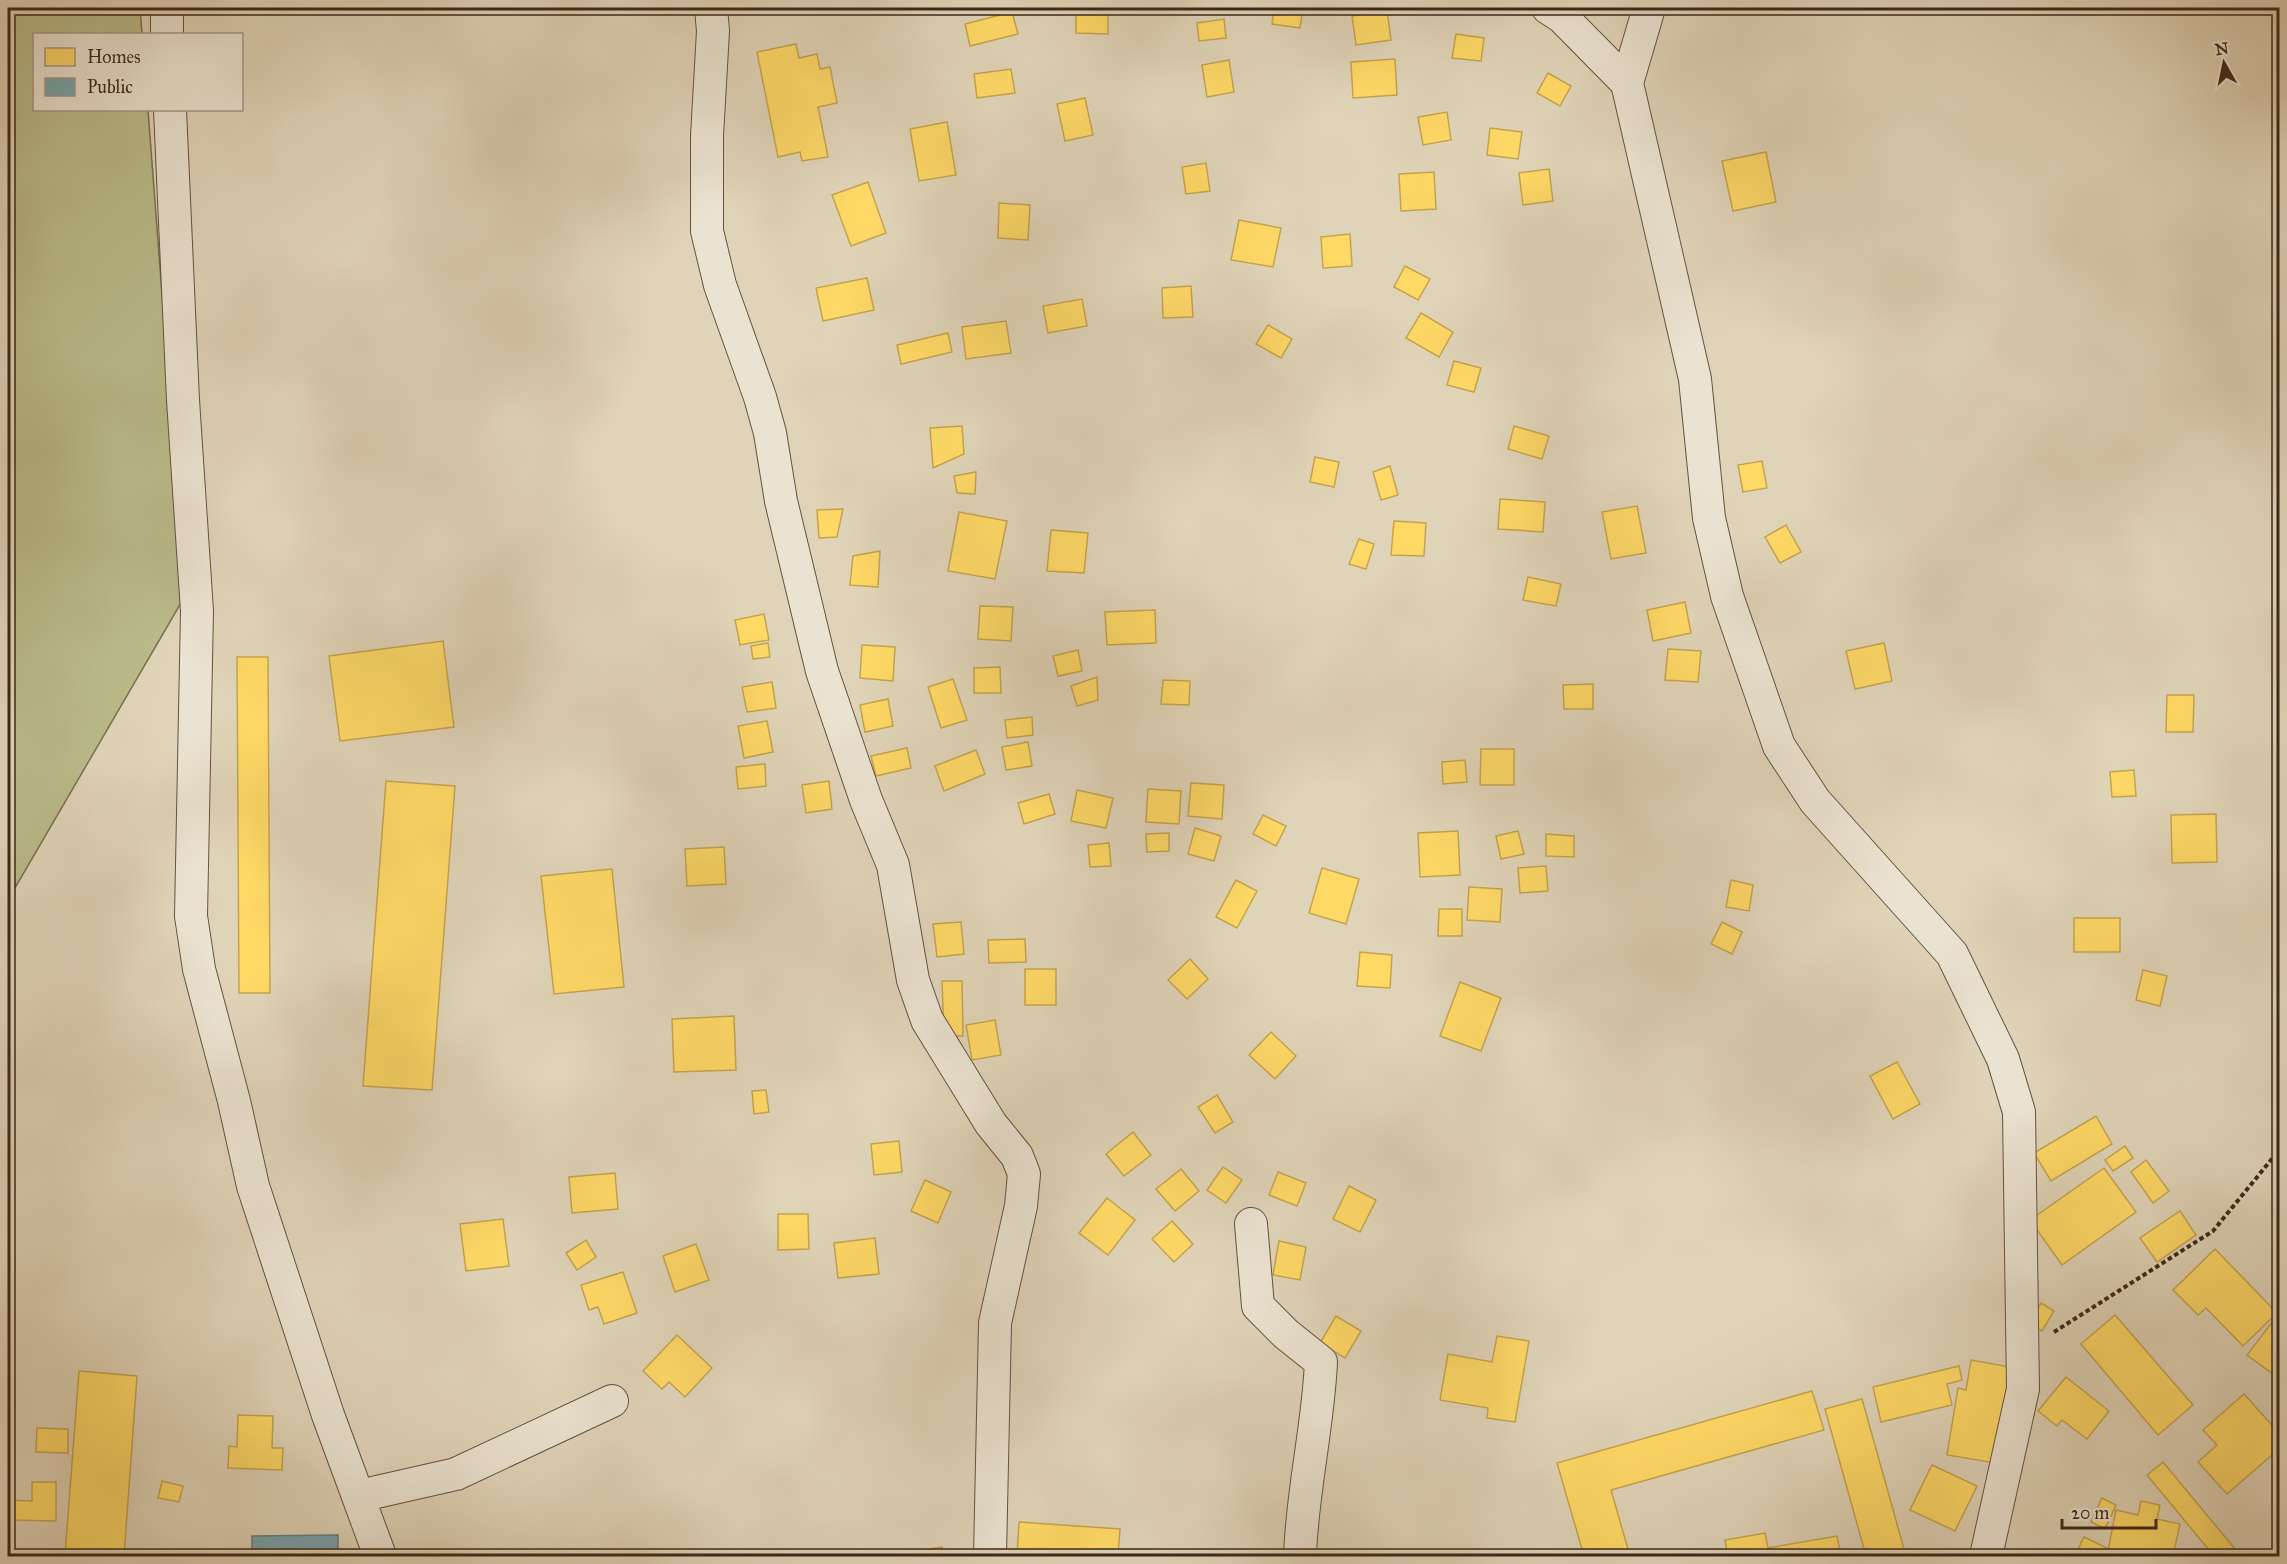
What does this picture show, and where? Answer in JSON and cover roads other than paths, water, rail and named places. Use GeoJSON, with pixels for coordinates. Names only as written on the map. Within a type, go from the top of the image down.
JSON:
{"type":"FeatureCollection","features":[{"type":"Feature","properties":{"kind":"street"},"geometry":{"type":"LineString","coordinates":[[167,8],[167,33]]}},
{"type":"Feature","properties":{"kind":"street"},"geometry":{"type":"LineString","coordinates":[[711,8],[713,31],[707,136],[707,231],[720,285],[760,397],[770,434],[781,501],[822,671],[866,800],[893,865],[913,980],[927,1020],[991,1124],[1017,1156],[1024,1174],[1021,1206],[994,1323],[990,1557]]}},
{"type":"Feature","properties":{"kind":"street"},"geometry":{"type":"LineString","coordinates":[[1548,8],[1563,17],[1627,83]]}},
{"type":"Feature","properties":{"kind":"street"},"geometry":{"type":"LineString","coordinates":[[1649,8],[1627,83],[1695,380],[1706,497],[1727,596],[1779,746],[1815,801],[1952,954],[2006,1069],[2019,1112],[2023,1389],[1986,1557]]}},
{"type":"Feature","properties":{"kind":"street"},"geometry":{"type":"LineString","coordinates":[[170,111],[183,400],[196,611],[191,916],[199,969],[253,1186],[328,1415],[380,1557]]}},
{"type":"Feature","properties":{"kind":"street"},"geometry":{"type":"LineString","coordinates":[[1251,1224],[1258,1306],[1286,1334],[1321,1362],[1314,1444],[1301,1520],[1300,1557]]}},
{"type":"Feature","properties":{"kind":"street"},"geometry":{"type":"LineString","coordinates":[[359,1496],[456,1474],[612,1401]]}}]}
